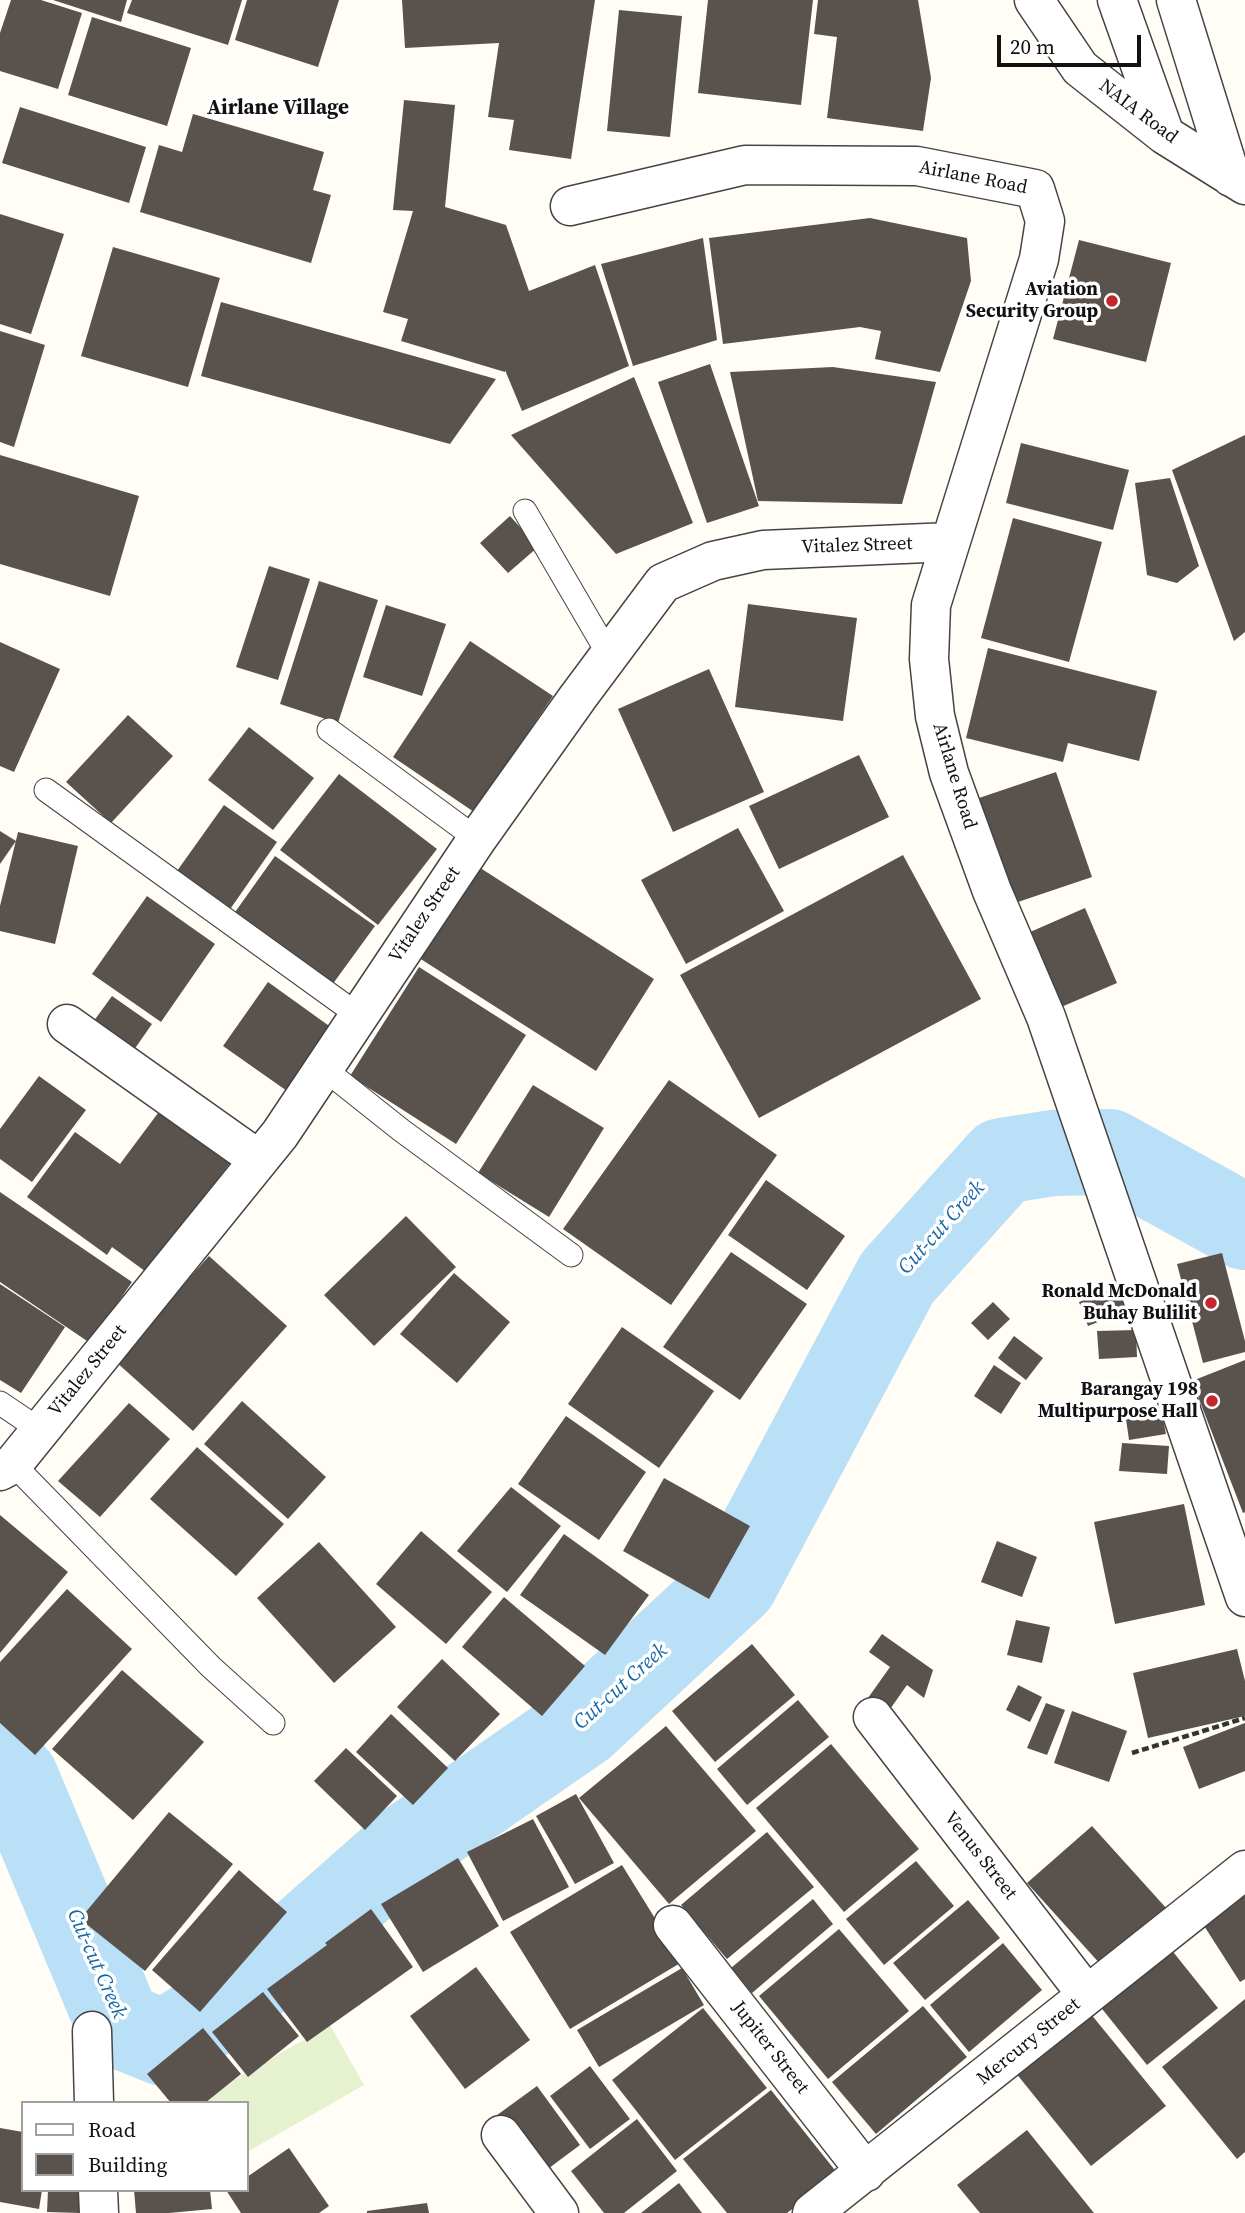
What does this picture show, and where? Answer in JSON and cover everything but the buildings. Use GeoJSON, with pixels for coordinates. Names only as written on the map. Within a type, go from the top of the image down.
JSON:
{"type":"FeatureCollection","features":[{"type":"Feature","properties":{"kind":"street","name":"NAIA Road"},"geometry":{"type":"LineString","coordinates":[[1034,0],[1080,68],[1165,135],[1238,181]]}},
{"type":"Feature","properties":{"kind":"street"},"geometry":{"type":"LineString","coordinates":[[1117,0],[1165,135]]}},
{"type":"Feature","properties":{"kind":"street"},"geometry":{"type":"LineString","coordinates":[[1175,0],[1238,181]]}},
{"type":"Feature","properties":{"kind":"street","name":"Airlane Road"},"geometry":{"type":"LineString","coordinates":[[570,206],[745,165],[917,166],[1035,189],[1045,221],[1039,259],[931,605],[929,659],[935,716],[949,773],[992,891],[1052,1034],[1245,1597]]}},
{"type":"Feature","properties":{"kind":"street","name":"Vitalez Street"},"geometry":{"type":"LineString","coordinates":[[6,1468],[40,1430],[280,1133],[477,839],[663,583],[713,561],[763,550],[950,542]]}},
{"type":"Feature","properties":{"kind":"street"},"geometry":{"type":"LineString","coordinates":[[67,1024],[259,1160]]}},
{"type":"Feature","properties":{"kind":"street","name":"Venus Street"},"geometry":{"type":"LineString","coordinates":[[873,1717],[1087,1995]]}},
{"type":"Feature","properties":{"kind":"street","name":"Mercury Street"},"geometry":{"type":"LineString","coordinates":[[843,2197],[1087,1995],[1245,1870]]}},
{"type":"Feature","properties":{"kind":"street","name":"Jupiter Street"},"geometry":{"type":"LineString","coordinates":[[673,1925],[843,2197]]}},
{"type":"Feature","properties":{"kind":"street"},"geometry":{"type":"LineString","coordinates":[[92,2031],[94,2101]]}},
{"type":"Feature","properties":{"kind":"street"},"geometry":{"type":"LineString","coordinates":[[501,2135],[559,2213]]}},
{"type":"Feature","properties":{"kind":"street"},"geometry":{"type":"LineString","coordinates":[[98,2192],[99,2213]]}},
{"type":"Feature","properties":{"kind":"lane"},"geometry":{"type":"LineString","coordinates":[[525,511],[609,655]]}},
{"type":"Feature","properties":{"kind":"lane"},"geometry":{"type":"LineString","coordinates":[[329,730],[477,839]]}},
{"type":"Feature","properties":{"kind":"lane"},"geometry":{"type":"LineString","coordinates":[[46,790],[358,1015]]}},
{"type":"Feature","properties":{"kind":"lane"},"geometry":{"type":"LineString","coordinates":[[323,1069],[571,1255]]}},
{"type":"Feature","properties":{"kind":"lane"},"geometry":{"type":"LineString","coordinates":[[0,1403],[40,1430]]}},
{"type":"Feature","properties":{"kind":"lane"},"geometry":{"type":"LineString","coordinates":[[6,1468],[211,1667],[273,1723]]}},
{"type":"Feature","properties":{"kind":"path"},"geometry":{"type":"LineString","coordinates":[[1132,1753],[1245,1718]]}},
{"type":"Feature","properties":{"kind":"green space"},"geometry":{"type":"Polygon","coordinates":[[[330,2025],[364,2085],[248,2151],[248,2101],[197,2101],[330,2025]]]}},
{"type":"Feature","properties":{"kind":"waterway","name":"Cut-cut Creek"},"geometry":{"type":"LineString","coordinates":[[0,1760],[16,1779],[119,2025],[164,2043],[230,2002],[407,1846],[582,1725],[735,1583],[897,1278],[1002,1161],[1053,1153],[1109,1152],[1245,1227]]}},
{"type":"Feature","properties":{"kind":"place","name":"Aviation Security Group"},"geometry":{"type":"Point","coordinates":[1112,301]}},
{"type":"Feature","properties":{"kind":"place","name":"Ronald McDonald Buhay Bulilit"},"geometry":{"type":"Point","coordinates":[1211,1303]}},
{"type":"Feature","properties":{"kind":"place","name":"Barangay 198 Multipurpose Hall"},"geometry":{"type":"Point","coordinates":[1212,1401]}},
{"type":"Feature","properties":{"kind":"district","name":"Airlane Village"},"geometry":{"type":"Point","coordinates":[278,109]}}]}
